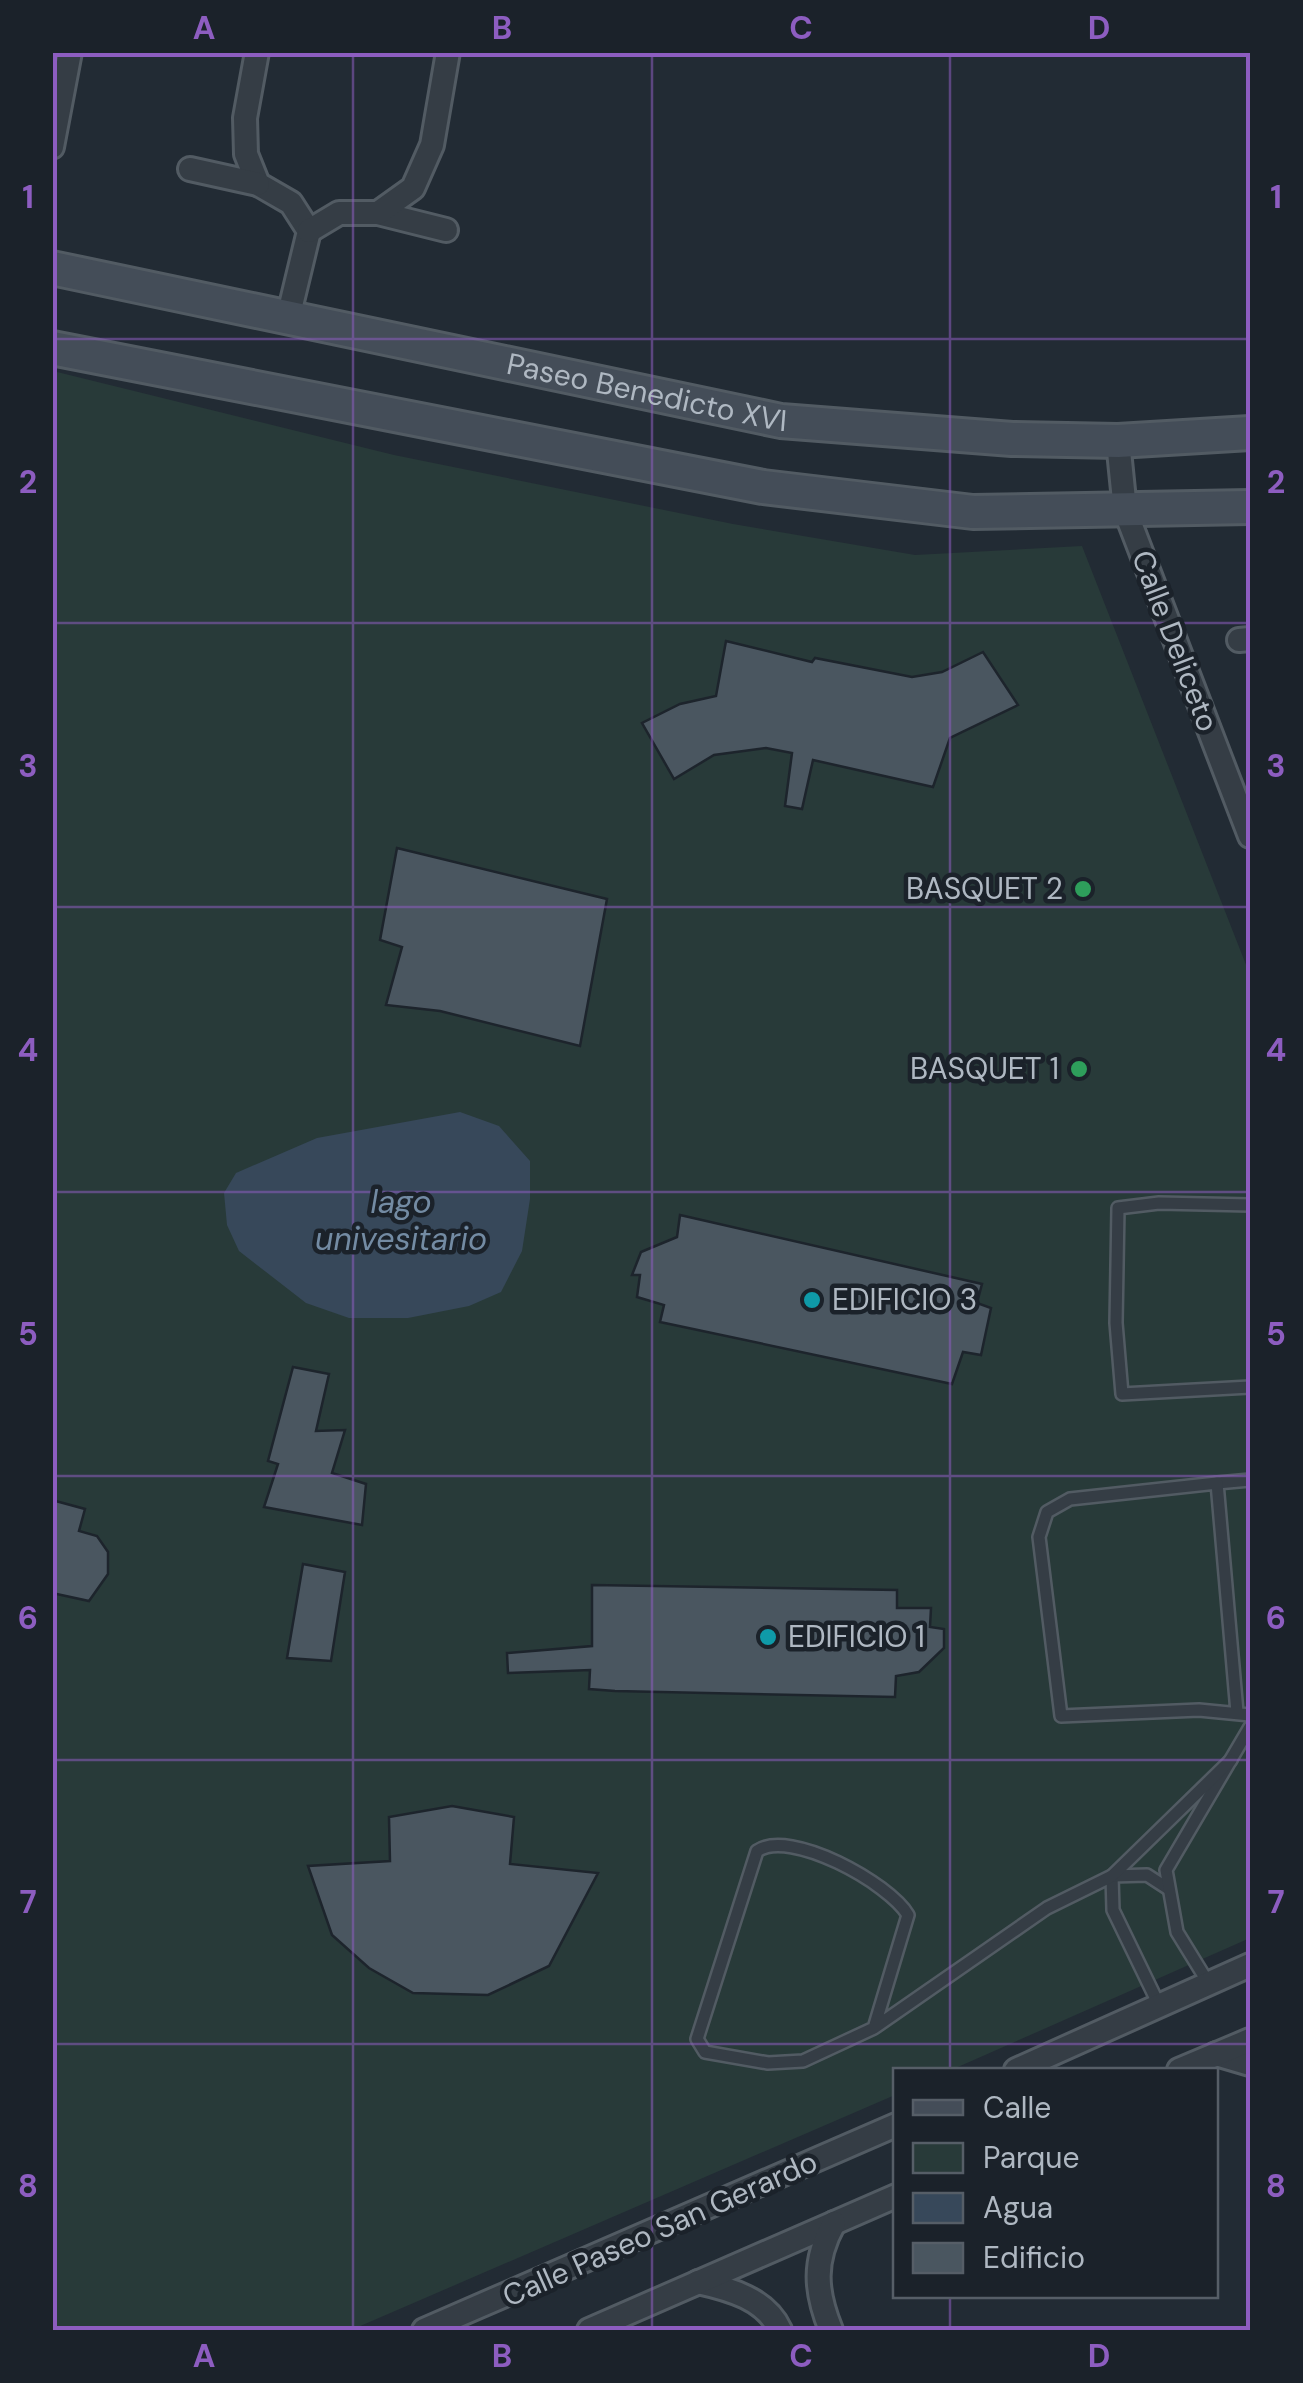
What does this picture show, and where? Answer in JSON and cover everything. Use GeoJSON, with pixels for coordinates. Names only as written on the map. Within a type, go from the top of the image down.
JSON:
{"type":"FeatureCollection","features":[{"type":"Feature","properties":{"kind":"street"},"geometry":{"type":"LineString","coordinates":[[52,148],[70,52]]}},
{"type":"Feature","properties":{"kind":"street"},"geometry":{"type":"LineString","coordinates":[[257,52],[245,118],[246,154],[258,184]]}},
{"type":"Feature","properties":{"kind":"street"},"geometry":{"type":"LineString","coordinates":[[378,213],[413,188],[424,168],[448,52]]}},
{"type":"Feature","properties":{"kind":"street"},"geometry":{"type":"LineString","coordinates":[[190,169],[258,184],[291,203],[309,230]]}},
{"type":"Feature","properties":{"kind":"street"},"geometry":{"type":"LineString","coordinates":[[288,318],[309,230],[338,213],[378,213],[446,230]]}},
{"type":"Feature","properties":{"kind":"street","name":"Paseo Benedicto XVI"},"geometry":{"type":"LineString","coordinates":[[52,268],[781,421],[1012,439],[1118,441],[1250,433]]}},
{"type":"Feature","properties":{"kind":"street"},"geometry":{"type":"LineString","coordinates":[[52,348],[763,487],[974,512],[1250,508]]}},
{"type":"Feature","properties":{"kind":"street","name":"Calle Deliceto"},"geometry":{"type":"LineString","coordinates":[[1118,441],[1125,510],[1250,836]]}},
{"type":"Feature","properties":{"kind":"street"},"geometry":{"type":"LineString","coordinates":[[1020,2068],[1250,1966]]}},
{"type":"Feature","properties":{"kind":"street"},"geometry":{"type":"LineString","coordinates":[[1184,2068],[1250,2040]]}},
{"type":"Feature","properties":{"kind":"street"},"geometry":{"type":"LineString","coordinates":[[1216,2054],[1250,2064]]}},
{"type":"Feature","properties":{"kind":"street","name":"Calle Paseo San Gerardo"},"geometry":{"type":"LineString","coordinates":[[424,2330],[622,2248],[893,2126]]}},
{"type":"Feature","properties":{"kind":"street"},"geometry":{"type":"LineString","coordinates":[[589,2330],[893,2197]]}},
{"type":"Feature","properties":{"kind":"street"},"geometry":{"type":"LineString","coordinates":[[831,2330],[816,2281],[818,2258],[834,2222]]}},
{"type":"Feature","properties":{"kind":"street"},"geometry":{"type":"LineString","coordinates":[[698,2282],[743,2295],[762,2308],[780,2330]]}},
{"type":"Feature","properties":{"kind":"lane"},"geometry":{"type":"LineString","coordinates":[[1250,1205],[1158,1204],[1118,1208],[1115,1276],[1122,1394],[1250,1387]]}},
{"type":"Feature","properties":{"kind":"lane"},"geometry":{"type":"LineString","coordinates":[[1250,1480],[1070,1499],[1047,1512],[1039,1536],[1060,1716],[1237,1712],[1250,1715]]}},
{"type":"Feature","properties":{"kind":"lane"},"geometry":{"type":"LineString","coordinates":[[1217,1483],[1237,1712]]}},
{"type":"Feature","properties":{"kind":"lane"},"geometry":{"type":"LineString","coordinates":[[1209,1984],[1178,1932],[1166,1870],[1250,1727]]}},
{"type":"Feature","properties":{"kind":"lane"},"geometry":{"type":"LineString","coordinates":[[874,2028],[908,1915],[898,1899],[862,1875],[786,1844],[768,1844],[756,1852],[698,2039],[704,2052],[768,2063],[804,2061],[874,2028],[1047,1908],[1112,1876],[1230,1760]]}},
{"type":"Feature","properties":{"kind":"lane"},"geometry":{"type":"LineString","coordinates":[[1112,1876],[1147,1875],[1167,1888]]}},
{"type":"Feature","properties":{"kind":"lane"},"geometry":{"type":"LineString","coordinates":[[1112,1876],[1113,1910],[1160,2006]]}},
{"type":"Feature","properties":{"kind":"green space"},"geometry":{"type":"Polygon","coordinates":[[[53,371],[394,455],[733,524],[915,555],[1082,546],[1250,975],[1250,1938],[956,2068],[893,2068],[893,2096],[351,2330],[53,2330],[53,371]]]}},
{"type":"Feature","properties":{"kind":"water","name":"lago univesitario"},"geometry":{"type":"Polygon","coordinates":[[[460,1112],[499,1126],[530,1161],[530,1199],[522,1251],[501,1292],[469,1306],[408,1318],[349,1318],[306,1303],[239,1251],[227,1225],[224,1193],[236,1173],[317,1138],[460,1112]]]}},
{"type":"Feature","properties":{"kind":"building"},"geometry":{"type":"Polygon","coordinates":[[[726,641],[812,662],[815,658],[912,677],[942,672],[983,652],[1018,705],[950,738],[933,787],[813,760],[802,809],[785,806],[792,753],[766,748],[714,755],[674,779],[642,723],[680,704],[716,696],[726,641]]]}},
{"type":"Feature","properties":{"kind":"building"},"geometry":{"type":"Polygon","coordinates":[[[397,848],[607,899],[580,1046],[440,1011],[386,1005],[402,947],[380,940],[397,848]]]}},
{"type":"Feature","properties":{"kind":"building","name":"EDIFICIO 3"},"geometry":{"type":"Polygon","coordinates":[[[680,1215],[982,1284],[977,1303],[991,1308],[981,1355],[963,1352],[952,1384],[660,1322],[664,1305],[637,1297],[640,1275],[632,1275],[641,1252],[677,1237],[680,1215]]]}},
{"type":"Feature","properties":{"kind":"building"},"geometry":{"type":"Polygon","coordinates":[[[293,1367],[329,1374],[316,1431],[345,1430],[332,1473],[366,1484],[362,1525],[264,1507],[278,1464],[268,1461],[293,1367]]]}},
{"type":"Feature","properties":{"kind":"building"},"geometry":{"type":"Polygon","coordinates":[[[52,1500],[85,1509],[79,1531],[97,1536],[108,1552],[108,1574],[89,1601],[52,1593],[52,1500]]]}},
{"type":"Feature","properties":{"kind":"building"},"geometry":{"type":"Polygon","coordinates":[[[303,1564],[345,1572],[331,1661],[287,1658],[303,1564]]]}},
{"type":"Feature","properties":{"kind":"building","name":"EDIFICIO 1"},"geometry":{"type":"Polygon","coordinates":[[[592,1585],[897,1590],[897,1608],[931,1608],[930,1627],[944,1629],[944,1648],[919,1672],[896,1676],[895,1697],[615,1691],[589,1689],[590,1670],[508,1673],[507,1653],[592,1646],[592,1585]]]}},
{"type":"Feature","properties":{"kind":"building"},"geometry":{"type":"Polygon","coordinates":[[[452,1806],[514,1817],[510,1864],[598,1873],[549,1966],[488,1995],[413,1993],[369,1968],[332,1935],[308,1866],[390,1861],[389,1817],[452,1806]]]}},
{"type":"Feature","properties":{"kind":"place","name":"BASQUET 2"},"geometry":{"type":"Point","coordinates":[1083,889]}},
{"type":"Feature","properties":{"kind":"place","name":"BASQUET 1"},"geometry":{"type":"Point","coordinates":[1079,1069]}},
{"type":"Feature","properties":{"kind":"place","name":"EDIFICIO 3"},"geometry":{"type":"Point","coordinates":[812,1300]}},
{"type":"Feature","properties":{"kind":"place","name":"EDIFICIO 1"},"geometry":{"type":"Point","coordinates":[768,1637]}}]}
